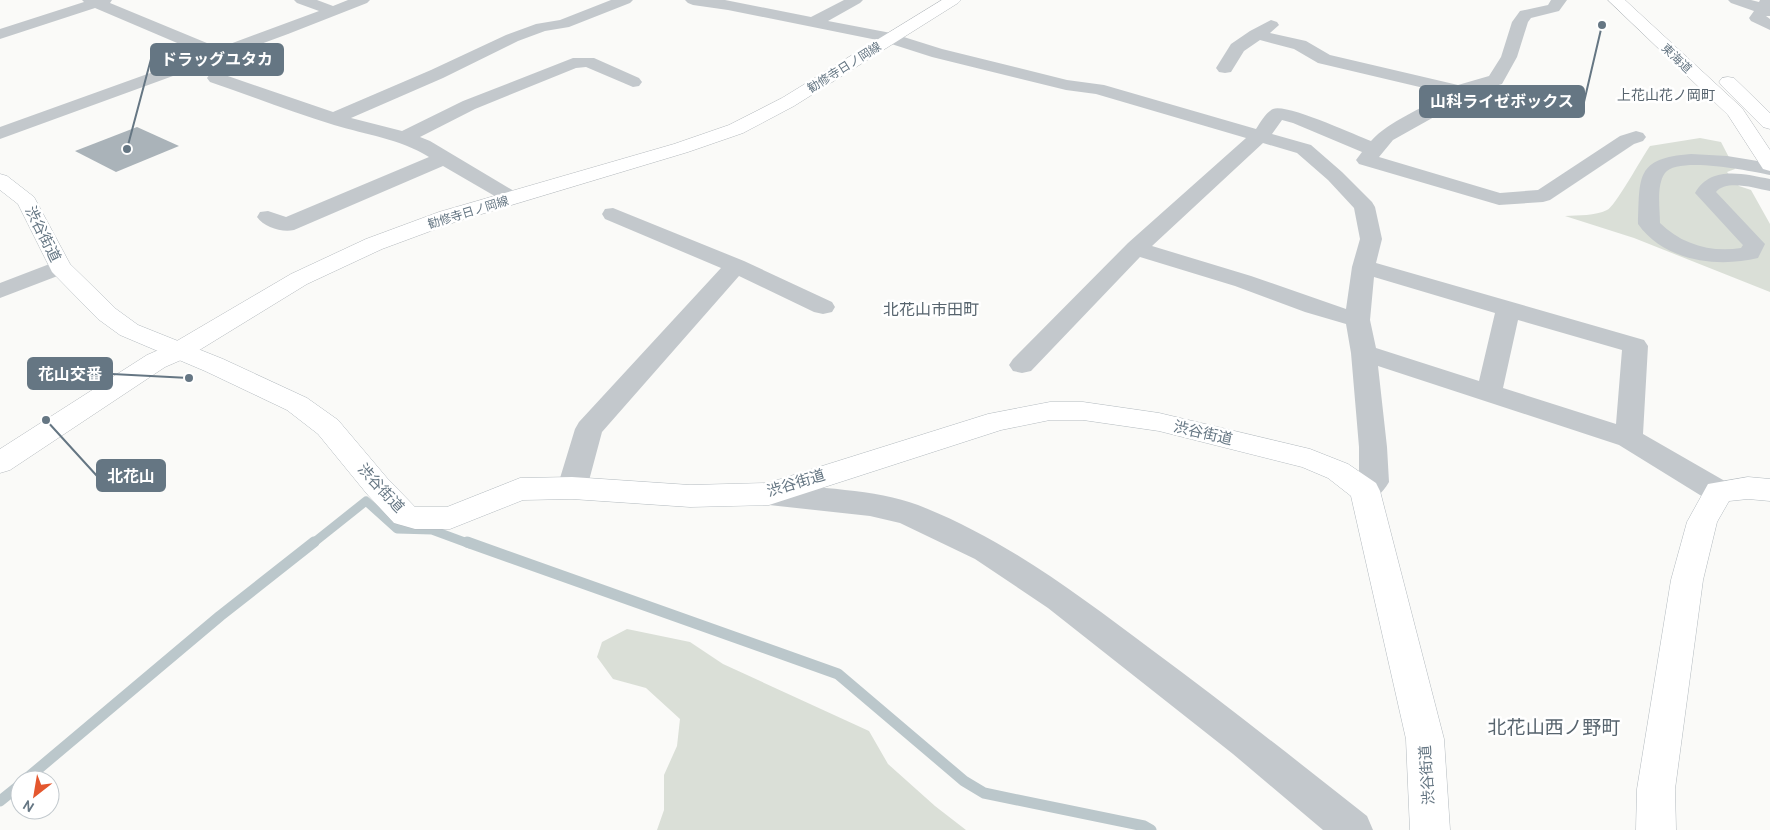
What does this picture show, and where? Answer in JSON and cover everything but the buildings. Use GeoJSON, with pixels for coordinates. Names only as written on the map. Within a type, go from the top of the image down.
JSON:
{"type":"FeatureCollection","features":[{"type":"Feature","properties":{"kind":"main road","name":"勧修寺日ノ岡線"},"geometry":{"type":"LineString","coordinates":[[0,463],[156,361],[179,351],[299,279],[352,252],[426,225],[681,148],[736,129],[788,102],[953,0]]}},
{"type":"Feature","properties":{"kind":"main road","name":"東海道"},"geometry":{"type":"LineString","coordinates":[[1616,0],[1735,112],[1770,167]]}},
{"type":"Feature","properties":{"kind":"main road","name":"東海道"},"geometry":{"type":"LineString","coordinates":[[1638,0],[1770,123]]}},
{"type":"Feature","properties":{"kind":"main road","name":"渋谷街道"},"geometry":{"type":"LineString","coordinates":[[0,180],[27,201],[60,267],[106,314],[130,330],[214,365],[297,404],[328,427],[377,486],[405,515],[415,518],[450,518],[520,489],[572,488],[690,496],[769,494],[836,471],[998,421],[1050,411],[1083,411],[1159,422],[1310,459],[1338,471],[1365,491],[1425,739],[1430,830]]}},
{"type":"Feature","properties":{"kind":"main road"},"geometry":{"type":"LineString","coordinates":[[1656,830],[1656,789],[1687,580],[1702,522],[1719,492],[1748,488],[1770,490]]}},
{"type":"Feature","properties":{"kind":"street"},"geometry":{"type":"LineString","coordinates":[[302,0],[334,11]]}},
{"type":"Feature","properties":{"kind":"street"},"geometry":{"type":"LineString","coordinates":[[0,134],[362,0]]}},
{"type":"Feature","properties":{"kind":"street"},"geometry":{"type":"LineString","coordinates":[[335,118],[437,74],[512,38],[542,27],[564,24],[625,0]]}},
{"type":"Feature","properties":{"kind":"street"},"geometry":{"type":"LineString","coordinates":[[693,0],[728,4],[890,39],[938,54],[1066,85],[1098,90],[1304,149],[1335,176],[1364,207],[1371,239],[1364,267],[1358,310],[1373,447],[1374,482],[1365,491]]}},
{"type":"Feature","properties":{"kind":"street"},"geometry":{"type":"LineString","coordinates":[[814,22],[855,0]]}},
{"type":"Feature","properties":{"kind":"street"},"geometry":{"type":"LineString","coordinates":[[1559,0],[1554,8],[1526,14],[1520,22],[1509,57],[1496,80],[1459,91],[1436,108],[1386,136],[1366,160],[1499,199],[1543,196],[1627,140],[1636,138]]}},
{"type":"Feature","properties":{"kind":"street"},"geometry":{"type":"LineString","coordinates":[[1736,0],[1767,7],[1757,18],[1770,26]]}},
{"type":"Feature","properties":{"kind":"street"},"geometry":{"type":"LineString","coordinates":[[3,31],[97,1],[218,54]]}},
{"type":"Feature","properties":{"kind":"street"},"geometry":{"type":"LineString","coordinates":[[1225,68],[1237,48],[1275,23]]}},
{"type":"Feature","properties":{"kind":"street"},"geometry":{"type":"LineString","coordinates":[[1256,34],[1300,45],[1324,58],[1459,91]]}},
{"type":"Feature","properties":{"kind":"street"},"geometry":{"type":"LineString","coordinates":[[404,138],[469,105],[573,63],[588,62],[633,82]]}},
{"type":"Feature","properties":{"kind":"street"},"geometry":{"type":"LineString","coordinates":[[216,78],[423,145],[512,198]]}},
{"type":"Feature","properties":{"kind":"street"},"geometry":{"type":"LineString","coordinates":[[1022,365],[1136,248],[1260,136],[1278,113],[1300,119],[1375,150]]}},
{"type":"Feature","properties":{"kind":"street"},"geometry":{"type":"LineString","coordinates":[[309,234],[277,221],[444,158]]}},
{"type":"Feature","properties":{"kind":"street"},"geometry":{"type":"LineString","coordinates":[[1770,167],[1694,159],[1662,164],[1655,170],[1651,182],[1649,224],[1656,234],[1688,250],[1710,255],[1734,257],[1750,254],[1754,244],[1743,229],[1714,205],[1705,193],[1706,186],[1714,181],[1733,180],[1770,185]]}},
{"type":"Feature","properties":{"kind":"street"},"geometry":{"type":"LineString","coordinates":[[614,214],[736,266],[823,307]]}},
{"type":"Feature","properties":{"kind":"street"},"geometry":{"type":"LineString","coordinates":[[1136,248],[1243,281],[1314,307],[1358,320]]}},
{"type":"Feature","properties":{"kind":"street"},"geometry":{"type":"LineString","coordinates":[[572,488],[589,429],[736,266]]}},
{"type":"Feature","properties":{"kind":"street"},"geometry":{"type":"LineString","coordinates":[[0,291],[60,267]]}},
{"type":"Feature","properties":{"kind":"street"},"geometry":{"type":"LineString","coordinates":[[1364,267],[1635,346],[1630,438]]}},
{"type":"Feature","properties":{"kind":"street"},"geometry":{"type":"LineString","coordinates":[[1489,393],[1508,309]]}},
{"type":"Feature","properties":{"kind":"street"},"geometry":{"type":"LineString","coordinates":[[1364,353],[1630,438],[1719,492]]}},
{"type":"Feature","properties":{"kind":"street"},"geometry":{"type":"LineString","coordinates":[[769,494],[870,506],[906,513],[986,550],[1034,580],[1068,605],[1246,742],[1353,830]]}},
{"type":"Feature","properties":{"kind":"shaded area"},"geometry":{"type":"Polygon","coordinates":[[[1700,138],[1721,142],[1735,169],[1727,172],[1739,186],[1751,190],[1770,224],[1770,292],[1634,238],[1565,216],[1592,214],[1602,212],[1611,207],[1650,146],[1700,138]]]}},
{"type":"Feature","properties":{"kind":"shaded area"},"geometry":{"type":"Polygon","coordinates":[[[627,629],[690,642],[723,664],[869,731],[888,764],[935,806],[966,830],[657,830],[664,810],[664,775],[677,746],[680,719],[646,688],[613,679],[597,657],[602,642],[627,629]]]}},
{"type":"Feature","properties":{"kind":"waterway"},"geometry":{"type":"LineString","coordinates":[[312,544],[366,501],[397,529],[432,530],[470,544]]}},
{"type":"Feature","properties":{"kind":"waterway"},"geometry":{"type":"LineString","coordinates":[[37,770],[220,616],[314,542]]}},
{"type":"Feature","properties":{"kind":"waterway"},"geometry":{"type":"LineString","coordinates":[[467,542],[838,674],[964,781],[984,793],[1144,826],[1151,830]]}},
{"type":"Feature","properties":{"kind":"waterway"},"geometry":{"type":"LineString","coordinates":[[0,801],[10,793]]}},
{"type":"Feature","properties":{"kind":"place","name":"山科ライゼボックス"},"geometry":{"type":"Point","coordinates":[1602,25]}},
{"type":"Feature","properties":{"kind":"place","name":"ドラッグユタカ"},"geometry":{"type":"Point","coordinates":[127,149]}},
{"type":"Feature","properties":{"kind":"place","name":"花山交番"},"geometry":{"type":"Point","coordinates":[189,378]}},
{"type":"Feature","properties":{"kind":"place","name":"北花山"},"geometry":{"type":"Point","coordinates":[46,420]}},
{"type":"Feature","properties":{"kind":"district","name":"上花山花ノ岡町"},"geometry":{"type":"Point","coordinates":[1666,95]}},
{"type":"Feature","properties":{"kind":"district","name":"北花山市田町"},"geometry":{"type":"Point","coordinates":[931,309]}},
{"type":"Feature","properties":{"kind":"district","name":"北花山西ノ野町"},"geometry":{"type":"Point","coordinates":[1554,727]}}]}
